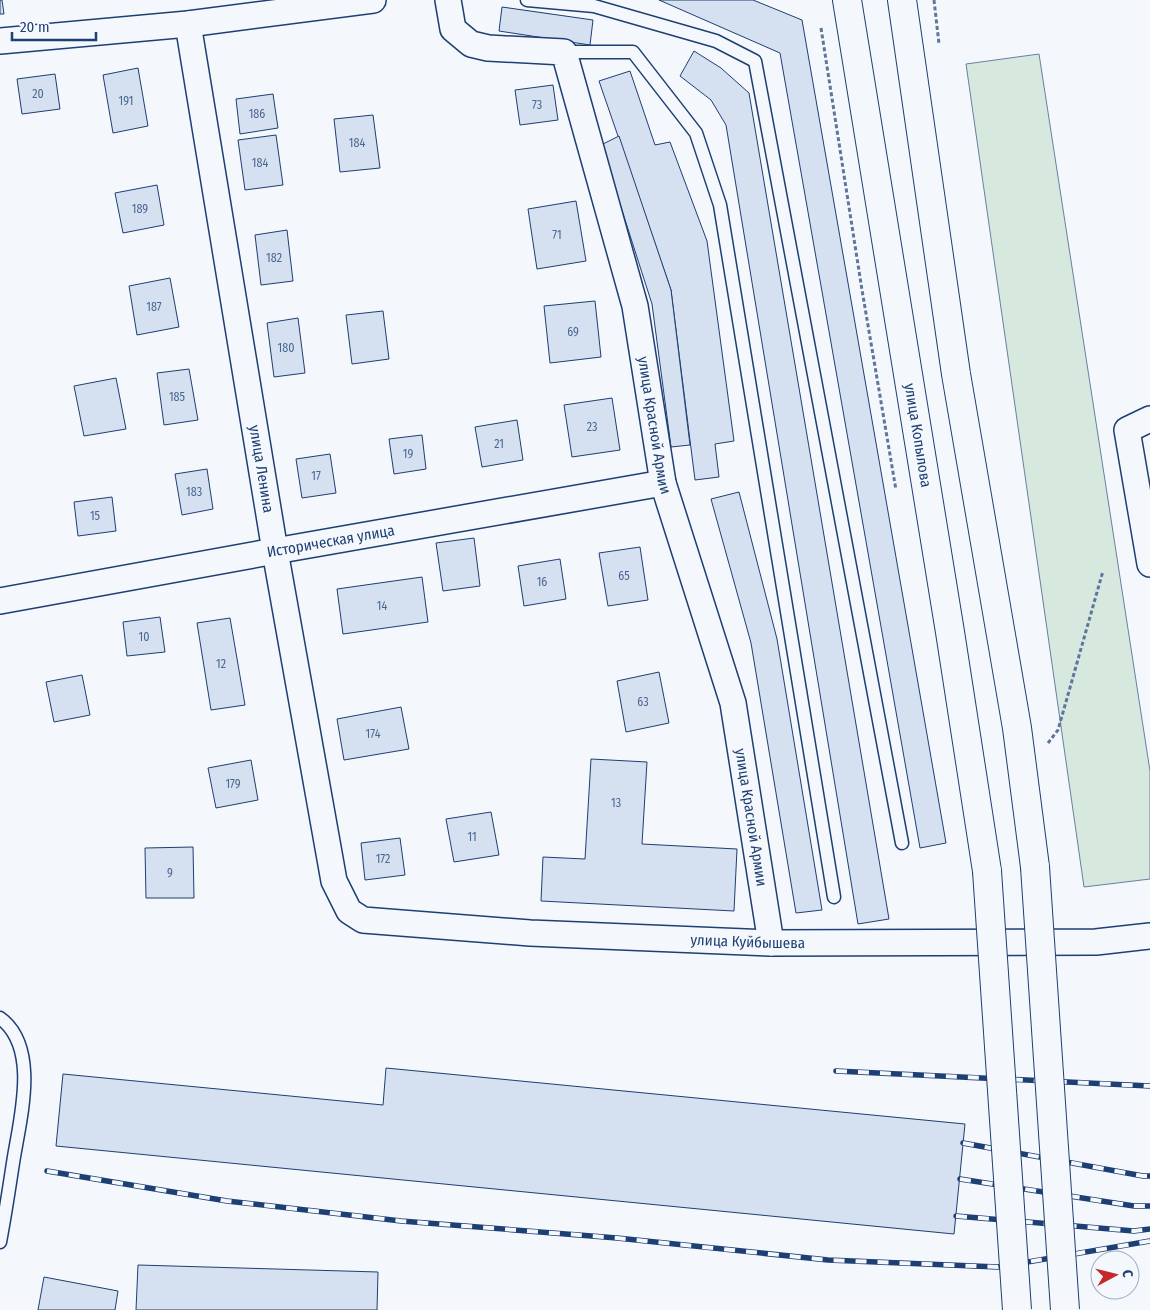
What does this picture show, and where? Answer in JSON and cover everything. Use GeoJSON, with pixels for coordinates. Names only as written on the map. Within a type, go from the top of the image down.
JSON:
{"type":"FeatureCollection","features":[{"type":"Feature","properties":{"kind":"main road","name":"улица Копылова"},"geometry":{"type":"LineString","coordinates":[[847,0],[987,871],[1017,1310]]}},
{"type":"Feature","properties":{"kind":"main road"},"geometry":{"type":"LineString","coordinates":[[902,0],[956,374],[1017,728],[1035,868],[1065,1310]]}},
{"type":"Feature","properties":{"kind":"street"},"geometry":{"type":"LineString","coordinates":[[0,41],[188,24],[373,0]]}},
{"type":"Feature","properties":{"kind":"street"},"geometry":{"type":"LineString","coordinates":[[448,0],[453,29],[472,44],[488,48],[564,52]]}},
{"type":"Feature","properties":{"kind":"street","name":"улица Ленина"},"geometry":{"type":"LineString","coordinates":[[188,24],[275,550],[334,881],[349,911]]}},
{"type":"Feature","properties":{"kind":"street","name":"улица Красной Армии"},"geometry":{"type":"LineString","coordinates":[[564,52],[635,306],[663,483],[733,703],[771,943]]}},
{"type":"Feature","properties":{"kind":"street"},"geometry":{"type":"LineString","coordinates":[[1148,419],[1127,430],[1150,564]]}},
{"type":"Feature","properties":{"kind":"street","name":"Историческая улица"},"geometry":{"type":"LineString","coordinates":[[0,601],[275,550],[663,483]]}},
{"type":"Feature","properties":{"kind":"street","name":"улица Куйбышева"},"geometry":{"type":"LineString","coordinates":[[349,911],[363,920],[530,933],[771,943],[1096,942],[1150,936]]}},
{"type":"Feature","properties":{"kind":"lane"},"geometry":{"type":"LineString","coordinates":[[527,0],[594,6],[716,41],[755,61],[902,843]]}},
{"type":"Feature","properties":{"kind":"lane"},"geometry":{"type":"LineString","coordinates":[[564,52],[633,52],[696,133],[720,205],[834,896]]}},
{"type":"Feature","properties":{"kind":"lane"},"geometry":{"type":"LineString","coordinates":[[0,1018],[7,1023],[20,1047],[25,1070],[24,1102],[0,1242]]}},
{"type":"Feature","properties":{"kind":"path"},"geometry":{"type":"LineString","coordinates":[[1046,746],[1058,730],[1103,571]]}},
{"type":"Feature","properties":{"kind":"shaded area"},"geometry":{"type":"Polygon","coordinates":[[[1039,54],[1150,771],[1150,879],[1084,887],[966,64],[1039,54]]]}},
{"type":"Feature","properties":{"kind":"building"},"geometry":{"type":"Polygon","coordinates":[[[0,0],[2,0],[4,14],[0,14],[0,0]]]}},
{"type":"Feature","properties":{"kind":"building"},"geometry":{"type":"Polygon","coordinates":[[[659,0],[753,0],[802,20],[946,843],[920,848],[780,53],[659,0]]]}},
{"type":"Feature","properties":{"kind":"building"},"geometry":{"type":"Polygon","coordinates":[[[502,7],[593,20],[590,45],[499,31],[502,7]]]}},
{"type":"Feature","properties":{"kind":"building"},"geometry":{"type":"Polygon","coordinates":[[[694,51],[721,68],[749,93],[889,919],[858,924],[726,125],[711,100],[680,76],[694,51]]]}},
{"type":"Feature","properties":{"kind":"building"},"geometry":{"type":"Polygon","coordinates":[[[138,68],[148,126],[113,133],[103,75],[138,68]]]}},
{"type":"Feature","properties":{"kind":"building"},"geometry":{"type":"Polygon","coordinates":[[[630,71],[655,145],[670,142],[707,241],[734,441],[715,444],[719,477],[695,480],[671,290],[599,81],[630,71]]]}},
{"type":"Feature","properties":{"kind":"building"},"geometry":{"type":"Polygon","coordinates":[[[55,74],[60,109],[22,114],[17,79],[55,74]]]}},
{"type":"Feature","properties":{"kind":"building"},"geometry":{"type":"Polygon","coordinates":[[[553,85],[558,120],[520,125],[515,90],[553,85]]]}},
{"type":"Feature","properties":{"kind":"building"},"geometry":{"type":"Polygon","coordinates":[[[273,94],[278,128],[240,134],[236,99],[273,94]]]}},
{"type":"Feature","properties":{"kind":"building"},"geometry":{"type":"Polygon","coordinates":[[[373,115],[380,168],[340,172],[334,119],[373,115]]]}},
{"type":"Feature","properties":{"kind":"building"},"geometry":{"type":"Polygon","coordinates":[[[276,135],[283,185],[245,190],[238,140],[276,135]]]}},
{"type":"Feature","properties":{"kind":"building"},"geometry":{"type":"Polygon","coordinates":[[[619,136],[671,290],[690,445],[671,447],[652,304],[601,145],[619,136]]]}},
{"type":"Feature","properties":{"kind":"building"},"geometry":{"type":"Polygon","coordinates":[[[157,185],[164,225],[123,233],[115,193],[157,185]]]}},
{"type":"Feature","properties":{"kind":"building"},"geometry":{"type":"Polygon","coordinates":[[[576,201],[586,261],[537,269],[528,209],[576,201]]]}},
{"type":"Feature","properties":{"kind":"building"},"geometry":{"type":"Polygon","coordinates":[[[287,230],[293,281],[261,285],[255,235],[287,230]]]}},
{"type":"Feature","properties":{"kind":"building"},"geometry":{"type":"Polygon","coordinates":[[[170,278],[179,327],[137,335],[129,286],[170,278]]]}},
{"type":"Feature","properties":{"kind":"building"},"geometry":{"type":"Polygon","coordinates":[[[595,301],[601,357],[550,363],[544,306],[595,301]]]}},
{"type":"Feature","properties":{"kind":"building"},"geometry":{"type":"Polygon","coordinates":[[[383,311],[389,359],[352,364],[346,315],[383,311]]]}},
{"type":"Feature","properties":{"kind":"building"},"geometry":{"type":"Polygon","coordinates":[[[298,318],[305,373],[274,377],[267,323],[298,318]]]}},
{"type":"Feature","properties":{"kind":"building"},"geometry":{"type":"Polygon","coordinates":[[[189,369],[198,420],[164,425],[157,373],[189,369]]]}},
{"type":"Feature","properties":{"kind":"building"},"geometry":{"type":"Polygon","coordinates":[[[116,378],[126,429],[84,436],[74,386],[116,378]]]}},
{"type":"Feature","properties":{"kind":"building"},"geometry":{"type":"Polygon","coordinates":[[[612,398],[620,450],[572,457],[564,405],[612,398]]]}},
{"type":"Feature","properties":{"kind":"building"},"geometry":{"type":"Polygon","coordinates":[[[517,420],[523,460],[482,467],[475,427],[517,420]]]}},
{"type":"Feature","properties":{"kind":"building"},"geometry":{"type":"Polygon","coordinates":[[[422,435],[426,469],[394,474],[389,439],[422,435]]]}},
{"type":"Feature","properties":{"kind":"building"},"geometry":{"type":"Polygon","coordinates":[[[330,454],[336,493],[302,498],[296,459],[330,454]]]}},
{"type":"Feature","properties":{"kind":"building"},"geometry":{"type":"Polygon","coordinates":[[[207,469],[213,509],[182,515],[175,474],[207,469]]]}},
{"type":"Feature","properties":{"kind":"building"},"geometry":{"type":"Polygon","coordinates":[[[739,492],[777,639],[822,910],[796,913],[751,643],[711,499],[739,492]]]}},
{"type":"Feature","properties":{"kind":"building"},"geometry":{"type":"Polygon","coordinates":[[[112,497],[116,531],[78,536],[74,502],[112,497]]]}},
{"type":"Feature","properties":{"kind":"building"},"geometry":{"type":"Polygon","coordinates":[[[474,538],[480,586],[443,591],[436,543],[474,538]]]}},
{"type":"Feature","properties":{"kind":"building"},"geometry":{"type":"Polygon","coordinates":[[[640,547],[648,600],[608,606],[599,553],[640,547]]]}},
{"type":"Feature","properties":{"kind":"building"},"geometry":{"type":"Polygon","coordinates":[[[560,559],[566,599],[524,606],[518,566],[560,559]]]}},
{"type":"Feature","properties":{"kind":"building"},"geometry":{"type":"Polygon","coordinates":[[[422,577],[428,622],[343,634],[337,589],[422,577]]]}},
{"type":"Feature","properties":{"kind":"building"},"geometry":{"type":"Polygon","coordinates":[[[160,617],[165,652],[127,656],[123,622],[160,617]]]}},
{"type":"Feature","properties":{"kind":"building"},"geometry":{"type":"Polygon","coordinates":[[[230,618],[245,705],[211,710],[197,623],[230,618]]]}},
{"type":"Feature","properties":{"kind":"building"},"geometry":{"type":"Polygon","coordinates":[[[659,672],[669,723],[626,732],[617,681],[659,672]]]}},
{"type":"Feature","properties":{"kind":"building"},"geometry":{"type":"Polygon","coordinates":[[[82,675],[90,715],[54,722],[46,682],[82,675]]]}},
{"type":"Feature","properties":{"kind":"building"},"geometry":{"type":"Polygon","coordinates":[[[401,707],[409,749],[344,760],[337,719],[401,707]]]}},
{"type":"Feature","properties":{"kind":"building"},"geometry":{"type":"Polygon","coordinates":[[[591,759],[647,762],[642,844],[737,849],[734,911],[541,901],[543,857],[585,859],[591,759]]]}},
{"type":"Feature","properties":{"kind":"building"},"geometry":{"type":"Polygon","coordinates":[[[251,760],[258,800],[216,808],[208,768],[251,760]]]}},
{"type":"Feature","properties":{"kind":"building"},"geometry":{"type":"Polygon","coordinates":[[[491,812],[499,855],[454,862],[446,819],[491,812]]]}},
{"type":"Feature","properties":{"kind":"building"},"geometry":{"type":"Polygon","coordinates":[[[400,838],[405,875],[365,880],[361,843],[400,838]]]}},
{"type":"Feature","properties":{"kind":"building"},"geometry":{"type":"Polygon","coordinates":[[[193,847],[194,898],[146,898],[145,848],[193,847]]]}},
{"type":"Feature","properties":{"kind":"building"},"geometry":{"type":"Polygon","coordinates":[[[386,1068],[965,1124],[954,1234],[56,1146],[63,1074],[383,1105],[386,1068]]]}},
{"type":"Feature","properties":{"kind":"building"},"geometry":{"type":"Polygon","coordinates":[[[138,1265],[378,1272],[377,1310],[136,1310],[138,1265]]]}},
{"type":"Feature","properties":{"kind":"building"},"geometry":{"type":"Polygon","coordinates":[[[44,1277],[118,1291],[115,1310],[38,1310],[44,1277]]]}},
{"type":"Feature","properties":{"kind":"railway"},"geometry":{"type":"LineString","coordinates":[[836,1071],[1150,1086]]}},
{"type":"Feature","properties":{"kind":"railway"},"geometry":{"type":"LineString","coordinates":[[963,1143],[1150,1176]]}},
{"type":"Feature","properties":{"kind":"railway"},"geometry":{"type":"LineString","coordinates":[[47,1171],[227,1201],[401,1221],[617,1238],[828,1260],[998,1267],[1150,1241]]}},
{"type":"Feature","properties":{"kind":"railway"},"geometry":{"type":"LineString","coordinates":[[960,1179],[1134,1206],[1150,1206]]}},
{"type":"Feature","properties":{"kind":"railway"},"geometry":{"type":"LineString","coordinates":[[956,1216],[1134,1231],[1150,1229]]}}]}
